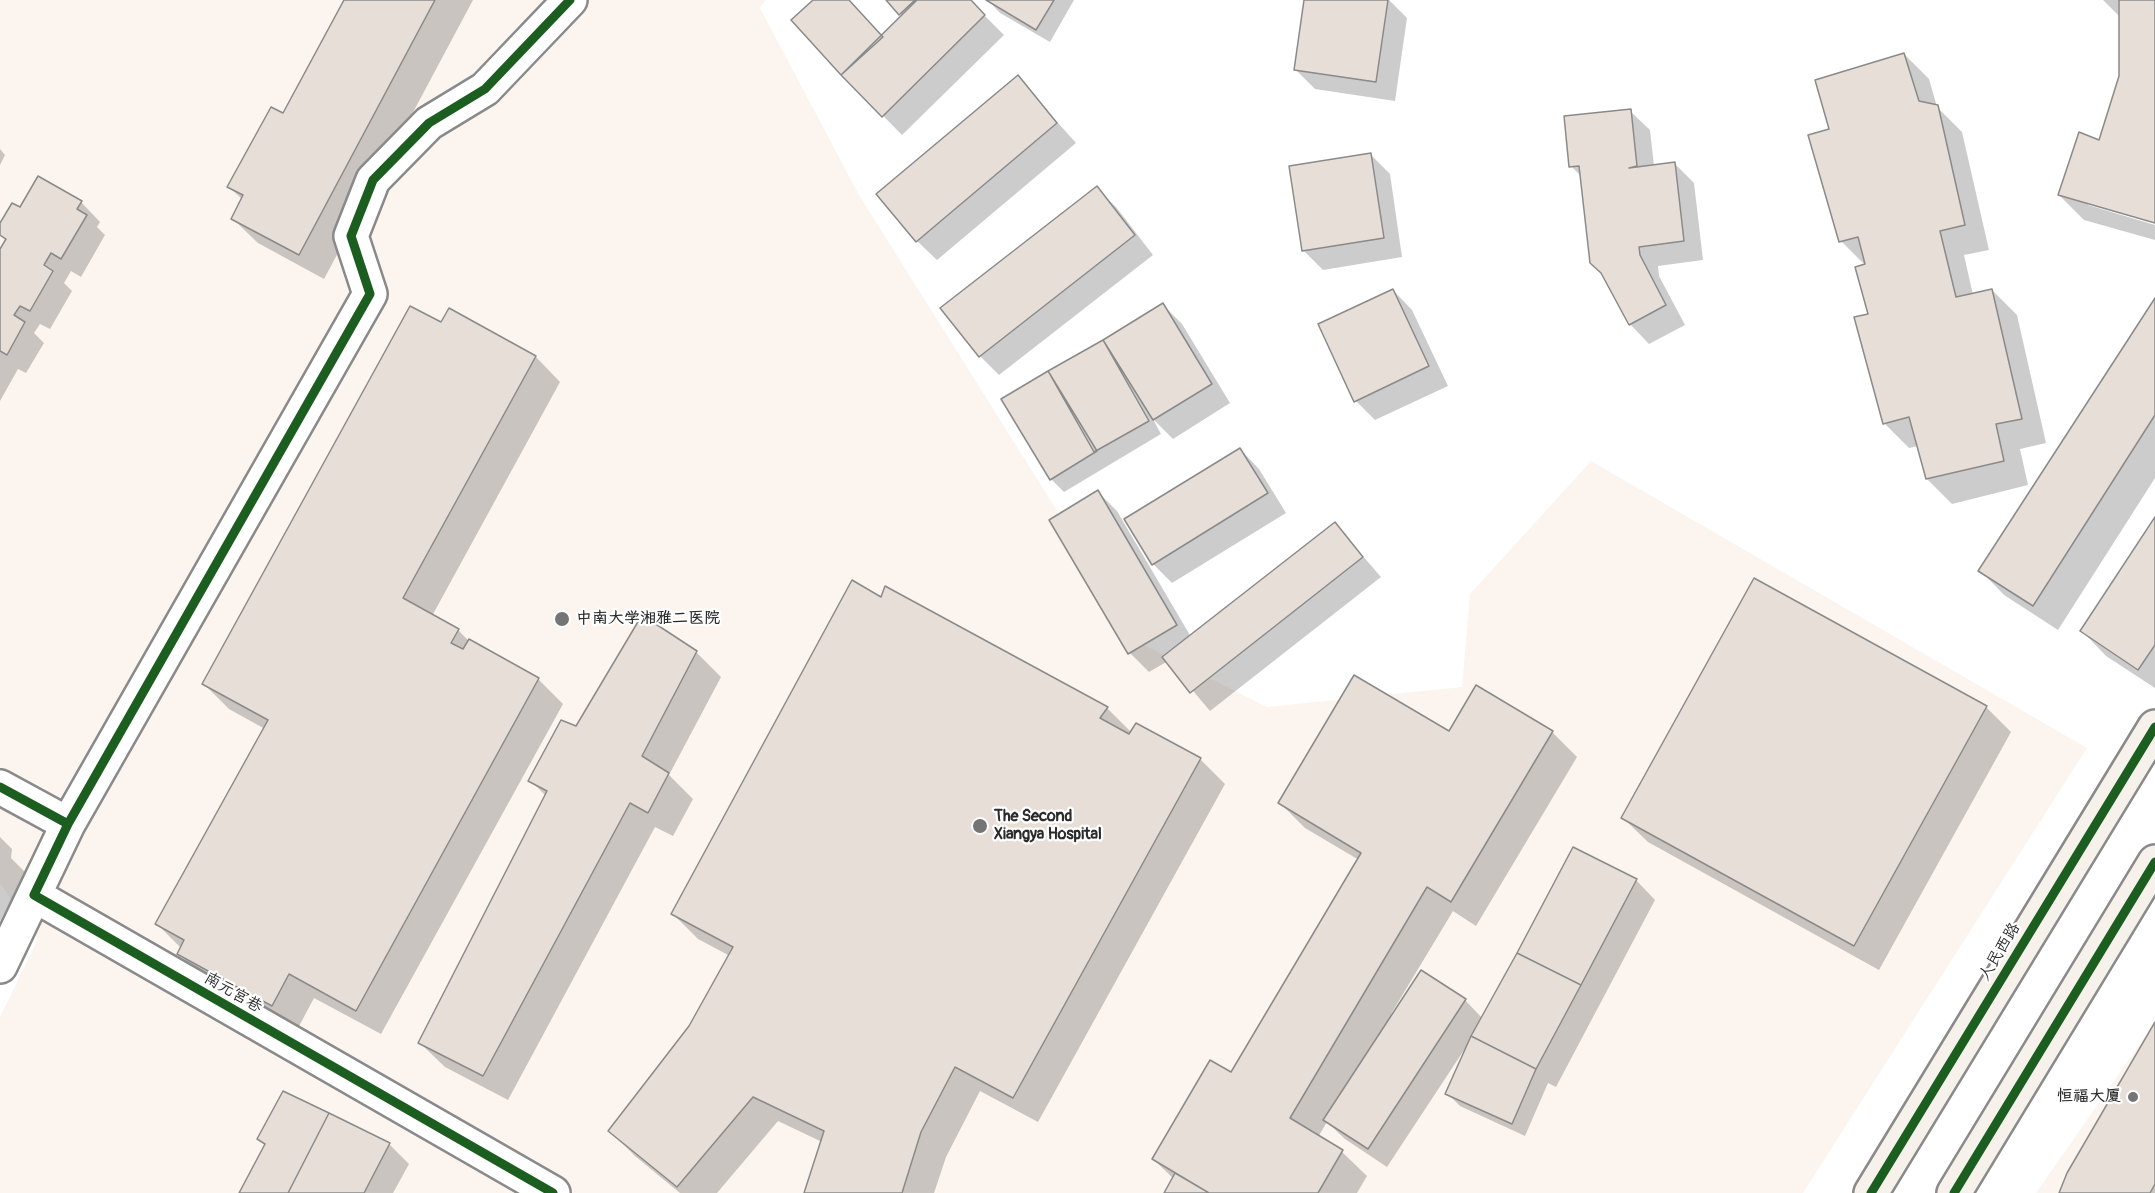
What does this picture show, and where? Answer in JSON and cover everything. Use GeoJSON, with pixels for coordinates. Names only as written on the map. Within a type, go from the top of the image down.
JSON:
{"type":"FeatureCollection","features":[{"type":"Feature","properties":{"kind":"main road","name":"人民西路"},"geometry":{"type":"LineString","coordinates":[[1871,1193],[2155,727]]}},
{"type":"Feature","properties":{"kind":"main road"},"geometry":{"type":"LineString","coordinates":[[1954,1193],[2155,862]]}},
{"type":"Feature","properties":{"kind":"street"},"geometry":{"type":"LineString","coordinates":[[0,966],[68,824],[370,294],[351,236],[373,180],[429,123],[485,89],[570,0]]}},
{"type":"Feature","properties":{"kind":"street"},"geometry":{"type":"LineString","coordinates":[[0,787],[68,824]]}},
{"type":"Feature","properties":{"kind":"street","name":"南元宫巷"},"geometry":{"type":"LineString","coordinates":[[34,895],[553,1193]]}},
{"type":"Feature","properties":{"kind":"shaded area","name":"中南大学湘雅二医院"},"geometry":{"type":"Polygon","coordinates":[[[0,0],[766,0],[760,8],[859,195],[1140,643],[1267,707],[1462,687],[1470,594],[1591,461],[2087,748],[1803,1193],[0,1193],[0,1017],[38,939],[0,883],[0,0]]]}},
{"type":"Feature","properties":{"kind":"shaded area","name":"恒福大厦"},"geometry":{"type":"Polygon","coordinates":[[[2155,1022],[2155,1193],[2036,1193],[2155,1022]]]}},
{"type":"Feature","properties":{"kind":"building"},"geometry":{"type":"Polygon","coordinates":[[[344,0],[435,0],[299,255],[231,219],[243,195],[227,187],[271,107],[283,113],[344,0]]]}},
{"type":"Feature","properties":{"kind":"building"},"geometry":{"type":"Polygon","coordinates":[[[813,0],[849,0],[883,37],[841,75],[791,20],[813,0]]]}},
{"type":"Feature","properties":{"kind":"building"},"geometry":{"type":"Polygon","coordinates":[[[886,0],[915,0],[899,15],[886,0]]]}},
{"type":"Feature","properties":{"kind":"building"},"geometry":{"type":"Polygon","coordinates":[[[917,0],[971,0],[985,15],[882,117],[841,75],[917,0]]]}},
{"type":"Feature","properties":{"kind":"building"},"geometry":{"type":"Polygon","coordinates":[[[986,0],[1054,0],[1036,30],[986,0]]]}},
{"type":"Feature","properties":{"kind":"building"},"geometry":{"type":"Polygon","coordinates":[[[1304,0],[1388,0],[1376,82],[1294,70],[1304,0]]]}},
{"type":"Feature","properties":{"kind":"building"},"geometry":{"type":"Polygon","coordinates":[[[2119,0],[2155,0],[2155,223],[2058,195],[2079,132],[2099,140],[2119,76],[2119,0]]]}},
{"type":"Feature","properties":{"kind":"building"},"geometry":{"type":"Polygon","coordinates":[[[1904,53],[1919,101],[1938,105],[1965,225],[1940,231],[1956,297],[1992,289],[2022,419],[1996,424],[2004,461],[1926,479],[1909,417],[1883,424],[1854,317],[1868,314],[1855,267],[1865,264],[1858,237],[1839,242],[1808,135],[1829,129],[1815,80],[1904,53]]]}},
{"type":"Feature","properties":{"kind":"building"},"geometry":{"type":"Polygon","coordinates":[[[1018,75],[1057,123],[916,242],[876,194],[1018,75]]]}},
{"type":"Feature","properties":{"kind":"building"},"geometry":{"type":"Polygon","coordinates":[[[1631,109],[1637,166],[1629,168],[1675,162],[1684,241],[1639,247],[1640,255],[1666,305],[1629,325],[1601,273],[1590,263],[1579,166],[1569,167],[1564,116],[1631,109]]]}},
{"type":"Feature","properties":{"kind":"building"},"geometry":{"type":"Polygon","coordinates":[[[1371,153],[1384,238],[1302,251],[1289,166],[1371,153]]]}},
{"type":"Feature","properties":{"kind":"building"},"geometry":{"type":"Polygon","coordinates":[[[38,176],[82,201],[77,209],[87,215],[61,259],[51,253],[44,265],[53,271],[30,311],[20,306],[14,315],[25,322],[7,355],[0,351],[0,249],[6,239],[0,235],[0,223],[12,203],[20,207],[38,176]]]}},
{"type":"Feature","properties":{"kind":"building"},"geometry":{"type":"Polygon","coordinates":[[[1097,186],[1135,235],[979,357],[940,308],[1097,186]]]}},
{"type":"Feature","properties":{"kind":"building"},"geometry":{"type":"Polygon","coordinates":[[[1393,289],[1429,366],[1354,402],[1318,324],[1393,289]]]}},
{"type":"Feature","properties":{"kind":"building"},"geometry":{"type":"Polygon","coordinates":[[[2155,298],[2155,415],[2033,606],[1978,571],[2155,298]]]}},
{"type":"Feature","properties":{"kind":"building"},"geometry":{"type":"Polygon","coordinates":[[[1163,303],[1212,384],[1153,420],[1103,340],[1163,303]]]}},
{"type":"Feature","properties":{"kind":"building"},"geometry":{"type":"Polygon","coordinates":[[[410,306],[441,322],[449,308],[536,356],[403,598],[459,629],[451,643],[463,649],[469,639],[539,678],[356,1011],[289,974],[272,1006],[177,954],[184,940],[155,924],[268,720],[202,684],[410,306]]]}},
{"type":"Feature","properties":{"kind":"building"},"geometry":{"type":"Polygon","coordinates":[[[1103,340],[1149,421],[1094,452],[1048,371],[1103,340]]]}},
{"type":"Feature","properties":{"kind":"building"},"geometry":{"type":"Polygon","coordinates":[[[1048,371],[1097,451],[1050,480],[1001,399],[1048,371]]]}},
{"type":"Feature","properties":{"kind":"building"},"geometry":{"type":"Polygon","coordinates":[[[1240,448],[1268,493],[1152,565],[1124,519],[1240,448]]]}},
{"type":"Feature","properties":{"kind":"building"},"geometry":{"type":"Polygon","coordinates":[[[1098,490],[1177,625],[1128,654],[1049,520],[1098,490]]]}},
{"type":"Feature","properties":{"kind":"building"},"geometry":{"type":"Polygon","coordinates":[[[2155,517],[2155,645],[2138,670],[2080,631],[2155,517]]]}},
{"type":"Feature","properties":{"kind":"building"},"geometry":{"type":"Polygon","coordinates":[[[1335,522],[1363,557],[1190,693],[1162,657],[1335,522]]]}},
{"type":"Feature","properties":{"kind":"building"},"geometry":{"type":"Polygon","coordinates":[[[1754,578],[1987,706],[1854,946],[1621,818],[1754,578]]]}},
{"type":"Feature","properties":{"kind":"building"},"geometry":{"type":"Polygon","coordinates":[[[852,580],[881,597],[885,586],[1108,707],[1100,718],[1129,734],[1136,723],[1201,758],[1013,1098],[955,1067],[921,1132],[902,1193],[804,1193],[824,1131],[753,1097],[677,1187],[608,1131],[689,1026],[733,947],[671,914],[852,580]]]}},
{"type":"Feature","properties":{"kind":"building"},"geometry":{"type":"Polygon","coordinates":[[[642,615],[697,651],[642,756],[669,773],[648,813],[630,803],[483,1076],[418,1043],[547,791],[528,781],[561,720],[576,726],[642,615]]]}},
{"type":"Feature","properties":{"kind":"building"},"geometry":{"type":"Polygon","coordinates":[[[1354,675],[1449,731],[1476,685],[1553,731],[1451,902],[1427,887],[1290,1118],[1343,1150],[1318,1193],[1209,1193],[1152,1159],[1210,1060],[1231,1072],[1361,853],[1278,803],[1354,675]]]}},
{"type":"Feature","properties":{"kind":"building"},"geometry":{"type":"Polygon","coordinates":[[[1573,847],[1637,879],[1581,985],[1517,953],[1573,847]]]}},
{"type":"Feature","properties":{"kind":"building"},"geometry":{"type":"Polygon","coordinates":[[[1517,953],[1581,985],[1536,1069],[1471,1036],[1517,953]]]}},
{"type":"Feature","properties":{"kind":"building"},"geometry":{"type":"Polygon","coordinates":[[[1421,970],[1466,999],[1368,1149],[1323,1120],[1421,970]]]}},
{"type":"Feature","properties":{"kind":"building","name":"恒福大厦"},"geometry":{"type":"Polygon","coordinates":[[[2155,1022],[2155,1184],[2150,1193],[2059,1193],[2067,1173],[2155,1022]]]}},
{"type":"Feature","properties":{"kind":"building"},"geometry":{"type":"Polygon","coordinates":[[[1471,1036],[1536,1069],[1512,1124],[1445,1094],[1471,1036]]]}},
{"type":"Feature","properties":{"kind":"building"},"geometry":{"type":"Polygon","coordinates":[[[283,1091],[329,1113],[288,1193],[239,1193],[265,1144],[257,1139],[283,1091]]]}},
{"type":"Feature","properties":{"kind":"building"},"geometry":{"type":"Polygon","coordinates":[[[329,1113],[390,1143],[364,1193],[288,1193],[329,1113]]]}},
{"type":"Feature","properties":{"kind":"building"},"geometry":{"type":"Polygon","coordinates":[[[1175,1173],[1209,1193],[1164,1193],[1175,1173]]]}},
{"type":"Feature","properties":{"kind":"cycle path"},"geometry":{"type":"LineString","coordinates":[[68,824],[370,294],[351,236],[373,180],[429,123],[485,89],[570,0]]}},
{"type":"Feature","properties":{"kind":"cycle path"},"geometry":{"type":"LineString","coordinates":[[1871,1193],[2155,727]]}},
{"type":"Feature","properties":{"kind":"cycle path"},"geometry":{"type":"LineString","coordinates":[[0,787],[68,824],[34,895],[553,1193]]}},
{"type":"Feature","properties":{"kind":"cycle path"},"geometry":{"type":"LineString","coordinates":[[1954,1193],[2155,862]]}},
{"type":"Feature","properties":{"kind":"place","name":"中南大学湘雅二医院"},"geometry":{"type":"Point","coordinates":[562,619]}},
{"type":"Feature","properties":{"kind":"place","name":"The Second Xiangya Hospital"},"geometry":{"type":"Point","coordinates":[980,826]}},
{"type":"Feature","properties":{"kind":"place","name":"恒福大厦"},"geometry":{"type":"Point","coordinates":[2133,1097]}}]}
